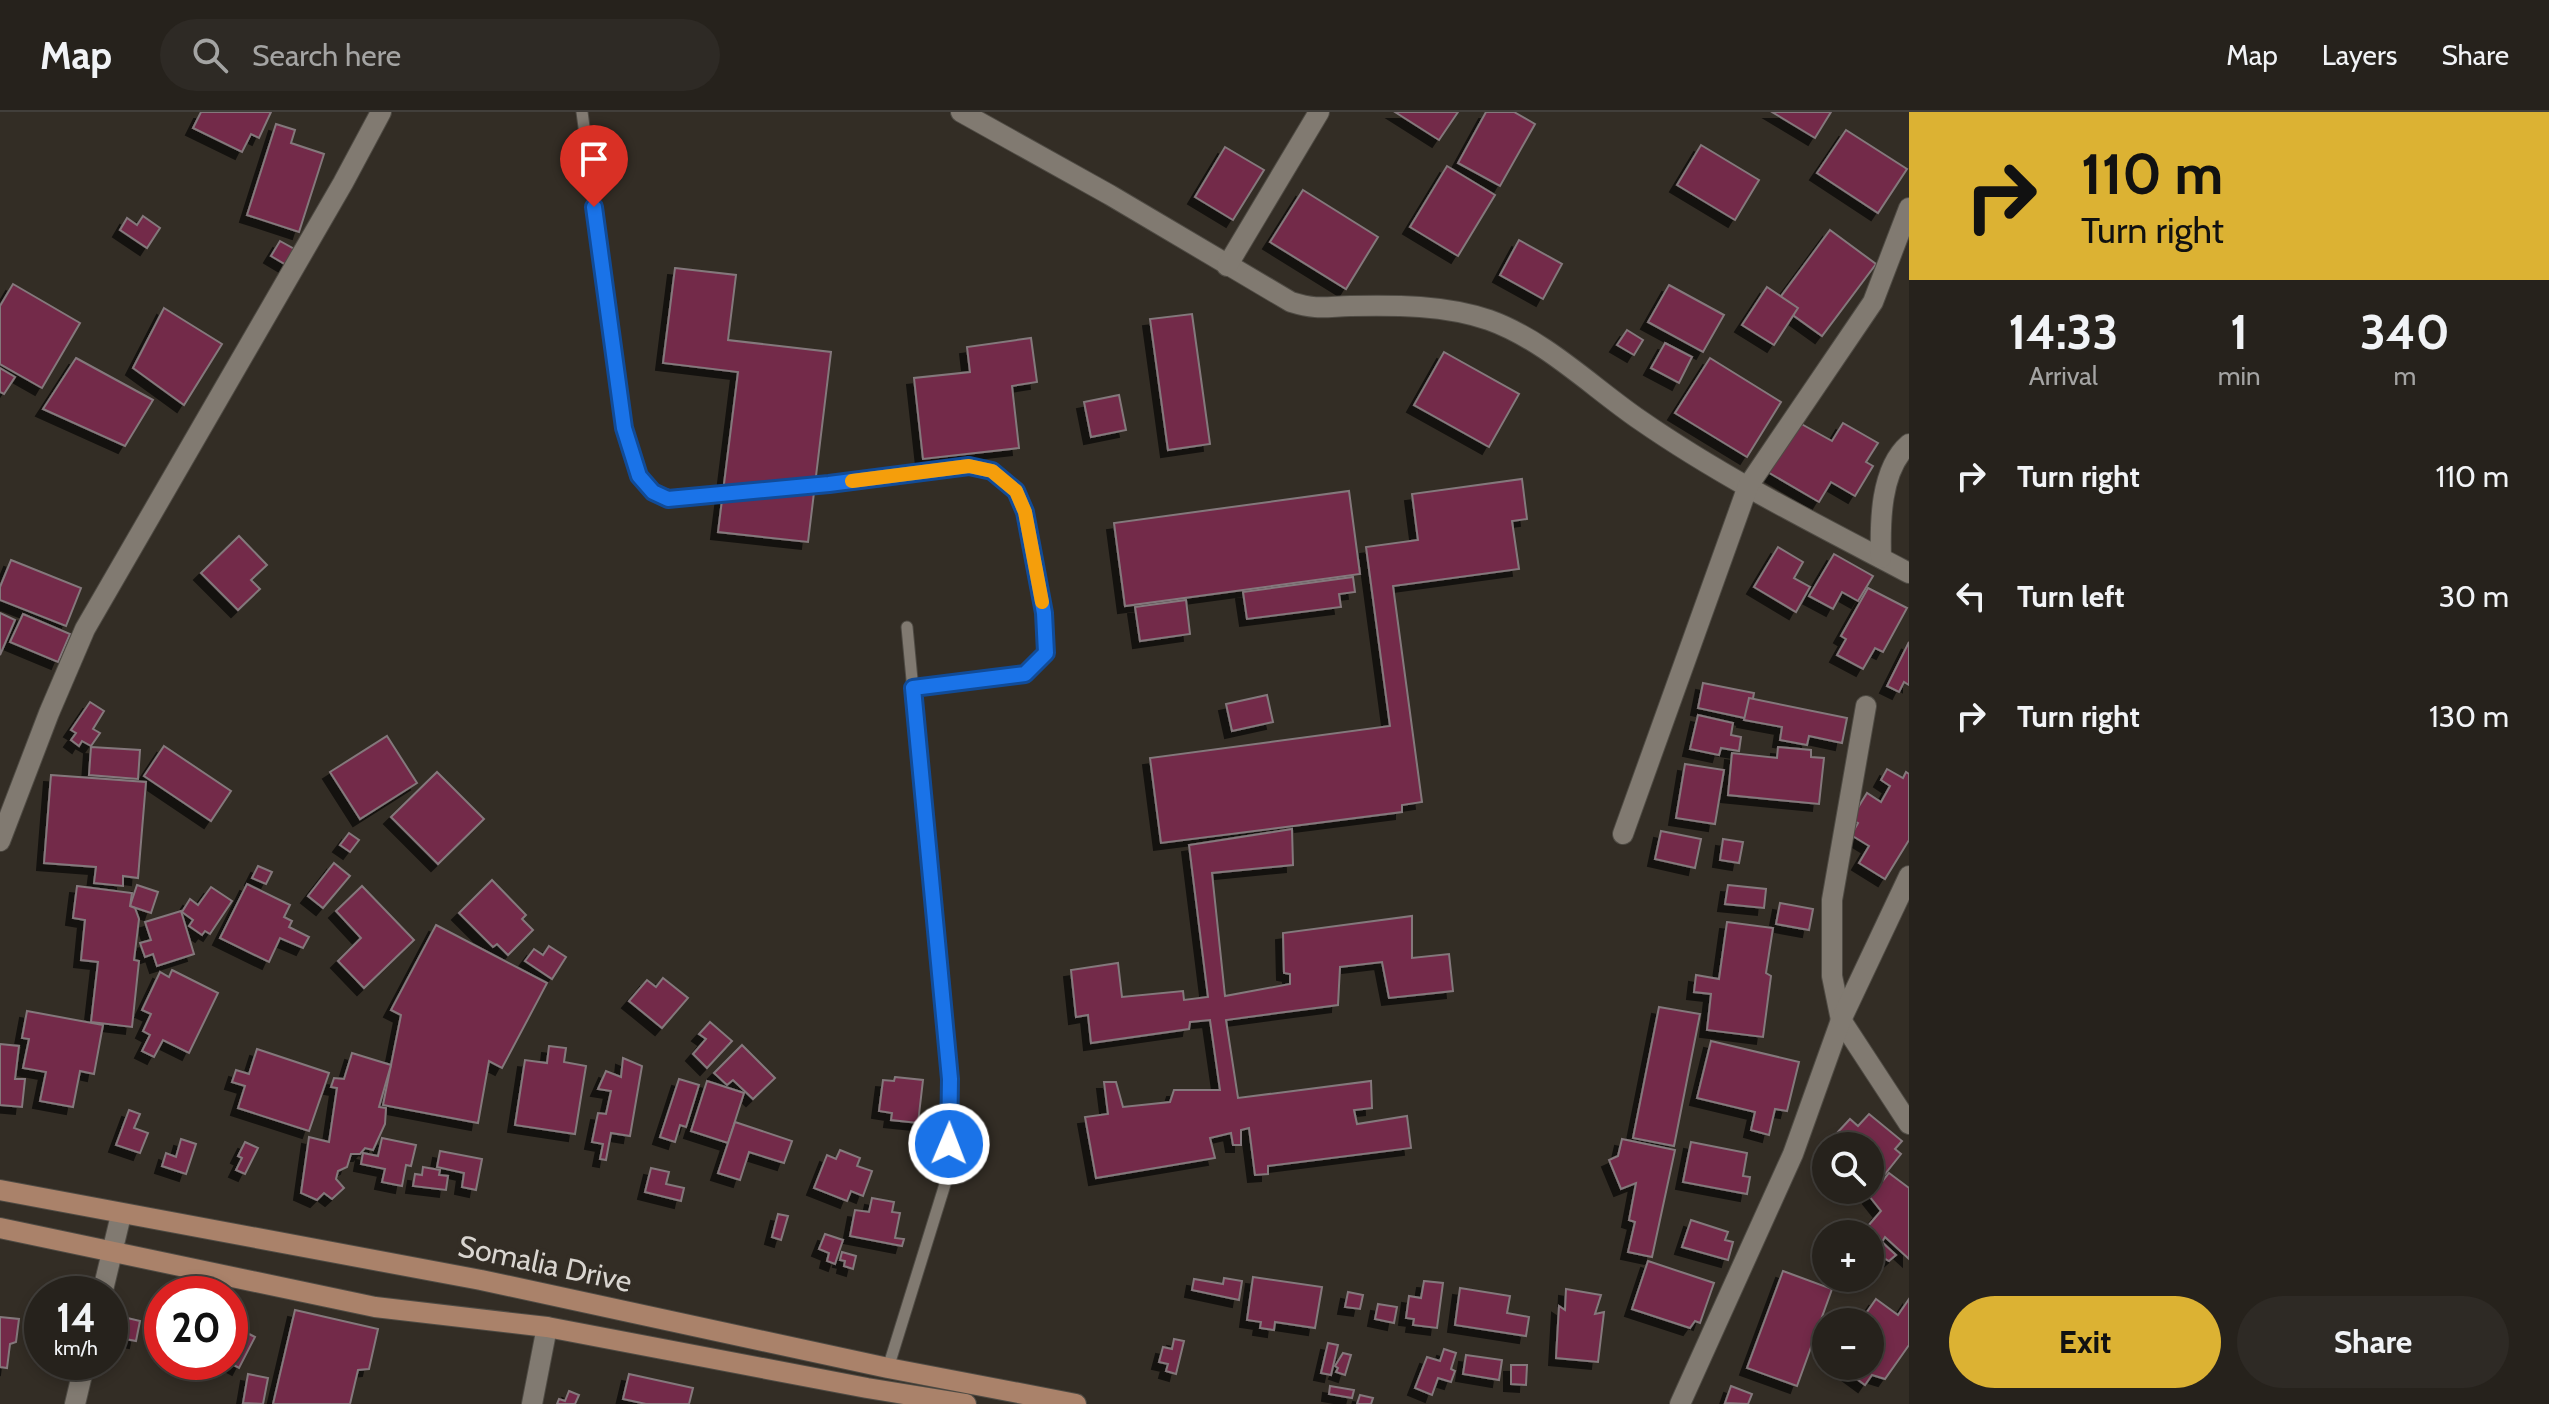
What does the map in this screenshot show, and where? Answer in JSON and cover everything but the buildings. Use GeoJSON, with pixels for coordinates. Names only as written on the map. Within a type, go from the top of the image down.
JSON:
{"type":"FeatureCollection","features":[{"type":"Feature","properties":{"kind":"main road","name":"Somalia Drive"},"geometry":{"type":"LineString","coordinates":[[0,1190],[481,1280],[888,1368],[1076,1404]]}},
{"type":"Feature","properties":{"kind":"main road","name":"Somalia Drive"},"geometry":{"type":"LineString","coordinates":[[0,1228],[375,1307],[547,1327],[961,1403]]}},
{"type":"Feature","properties":{"kind":"street"},"geometry":{"type":"LineString","coordinates":[[0,841],[85,629],[381,112]]}},
{"type":"Feature","properties":{"kind":"street"},"geometry":{"type":"LineString","coordinates":[[961,112],[1291,302],[1315,309],[1424,307],[1489,320],[1534,343],[1701,460],[1909,573]]}},
{"type":"Feature","properties":{"kind":"street"},"geometry":{"type":"LineString","coordinates":[[1227,266],[1319,112]]}},
{"type":"Feature","properties":{"kind":"street"},"geometry":{"type":"LineString","coordinates":[[1623,834],[1748,486],[1873,302],[1909,208]]}},
{"type":"Feature","properties":{"kind":"street"},"geometry":{"type":"LineString","coordinates":[[1881,558],[1880,512],[1886,486],[1902,450],[1909,444]]}},
{"type":"Feature","properties":{"kind":"street"},"geometry":{"type":"LineString","coordinates":[[1866,706],[1832,900],[1832,976],[1841,1020],[1909,1124]]}},
{"type":"Feature","properties":{"kind":"street"},"geometry":{"type":"LineString","coordinates":[[1680,1404],[1793,1154],[1841,1020],[1909,876]]}},
{"type":"Feature","properties":{"kind":"street"},"geometry":{"type":"LineString","coordinates":[[106,1276],[121,1215]]}},
{"type":"Feature","properties":{"kind":"street"},"geometry":{"type":"LineString","coordinates":[[532,1404],[547,1327]]}},
{"type":"Feature","properties":{"kind":"street"},"geometry":{"type":"LineString","coordinates":[[75,1404],[81,1380]]}},
{"type":"Feature","properties":{"kind":"lane"},"geometry":{"type":"LineString","coordinates":[[582,112],[624,428],[639,476],[653,492],[668,499],[829,484],[969,466],[992,471],[1016,491],[1025,512],[1044,613],[1046,653],[1025,674],[913,688]]}},
{"type":"Feature","properties":{"kind":"lane"},"geometry":{"type":"LineString","coordinates":[[888,1368],[946,1181],[949,1144],[950,1079],[907,627]]}},
{"type":"Feature","properties":{"kind":"slow traffic"},"geometry":{"type":"LineString","coordinates":[[852,481],[969,466],[992,471],[1016,491],[1025,512],[1042,602]]}},
{"type":"Feature","properties":{"kind":"route"},"geometry":{"type":"LineString","coordinates":[[594,207],[624,428],[639,476],[653,492],[668,499],[829,484],[969,466],[992,471],[1016,491],[1025,512],[1044,613],[1046,653],[1025,674],[913,688],[930,894],[950,1079],[949,1144]]}}]}
